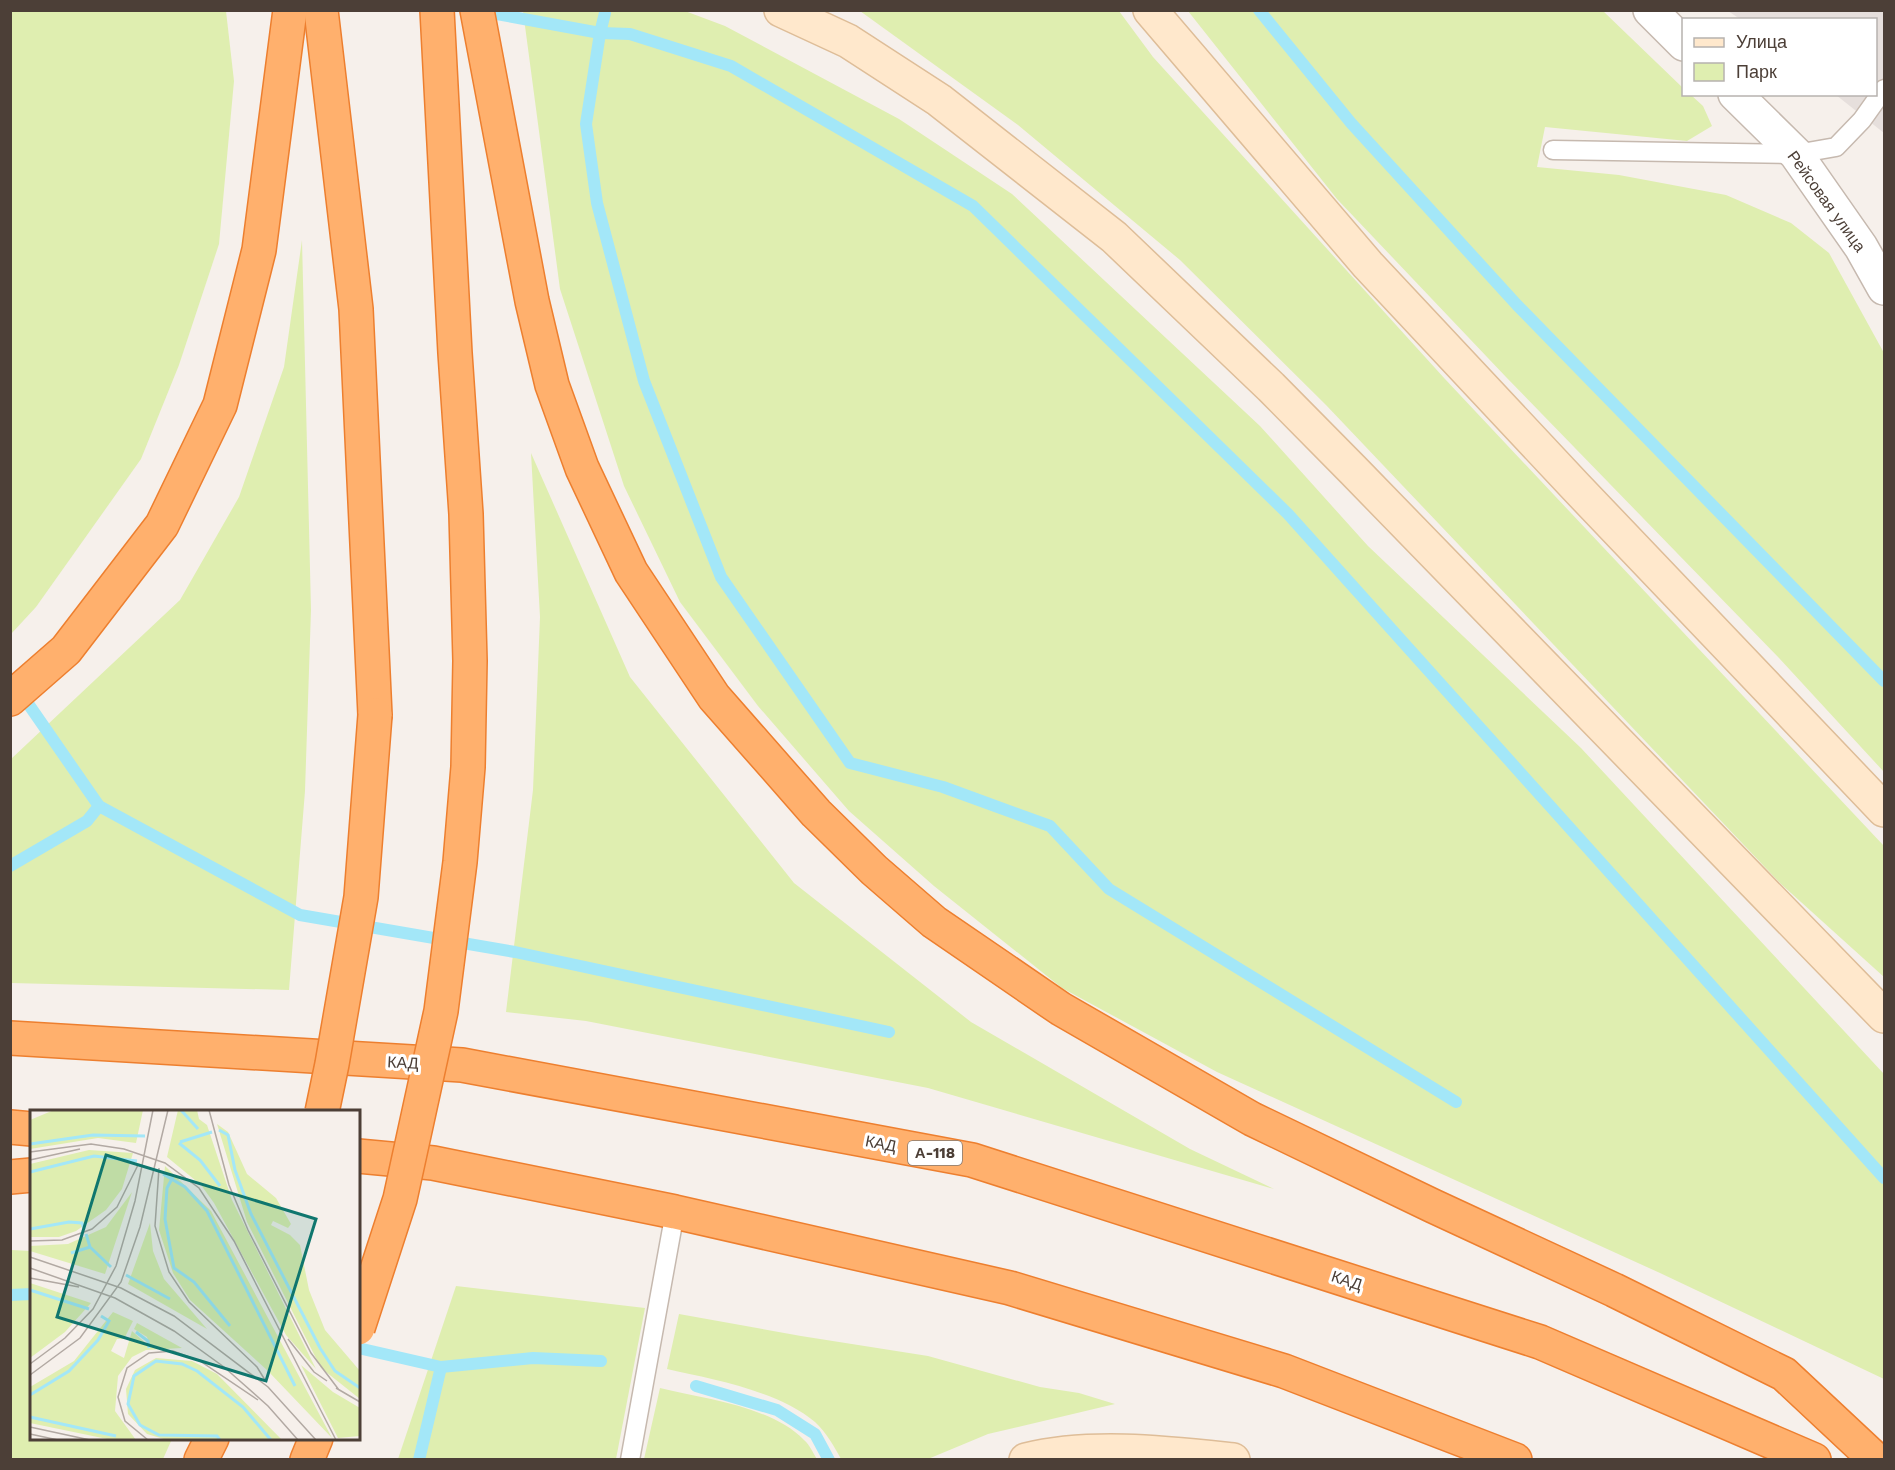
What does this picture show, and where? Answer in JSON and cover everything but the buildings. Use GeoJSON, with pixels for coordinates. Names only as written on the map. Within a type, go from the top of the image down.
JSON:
{"type":"FeatureCollection","features":[{"type":"Feature","properties":{"kind":"highway"},"geometry":{"type":"LineString","coordinates":[[10,699],[66,650],[162,525],[220,405],[259,250],[290,10]]}},
{"type":"Feature","properties":{"kind":"highway"},"geometry":{"type":"LineString","coordinates":[[321,10],[356,309],[375,715],[361,897],[322,1110]]}},
{"type":"Feature","properties":{"kind":"highway"},"geometry":{"type":"LineString","coordinates":[[360,1322],[400,1198],[441,1011],[460,862],[468,767],[470,661],[466,514],[437,10]]}},
{"type":"Feature","properties":{"kind":"highway"},"geometry":{"type":"LineString","coordinates":[[477,10],[532,301],[552,385],[582,468],[631,572],[714,697],[816,813],[873,870],[934,922],[1061,1009],[1252,1119],[1614,1290],[1784,1374],[1876,1460]]}},
{"type":"Feature","properties":{"kind":"highway","name":"КАД"},"geometry":{"type":"LineString","coordinates":[[10,1038],[462,1065],[972,1160],[1540,1342],[1814,1460]]}},
{"type":"Feature","properties":{"kind":"highway"},"geometry":{"type":"LineString","coordinates":[[10,1127],[30,1129]]}},
{"type":"Feature","properties":{"kind":"highway"},"geometry":{"type":"LineString","coordinates":[[360,1156],[433,1163],[675,1212],[1010,1288],[1284,1371],[1515,1460]]}},
{"type":"Feature","properties":{"kind":"highway"},"geometry":{"type":"LineString","coordinates":[[10,1177],[30,1175]]}},
{"type":"Feature","properties":{"kind":"highway"},"geometry":{"type":"LineString","coordinates":[[201,1460],[211,1440]]}},
{"type":"Feature","properties":{"kind":"highway"},"geometry":{"type":"LineString","coordinates":[[307,1460],[315,1440]]}},
{"type":"Feature","properties":{"kind":"main road"},"geometry":{"type":"LineString","coordinates":[[781,10],[848,41],[939,100],[1114,237],[1271,387],[1884,1016]]}},
{"type":"Feature","properties":{"kind":"main road"},"geometry":{"type":"LineString","coordinates":[[1150,10],[1368,265],[1568,479],[1884,810]]}},
{"type":"Feature","properties":{"kind":"main road"},"geometry":{"type":"LineString","coordinates":[[1805,934],[1884,995]]}},
{"type":"Feature","properties":{"kind":"main road"},"geometry":{"type":"LineString","coordinates":[[1026,1460],[1053,1453],[1155,1451],[1233,1460]]}},
{"type":"Feature","properties":{"kind":"street"},"geometry":{"type":"LineString","coordinates":[[1650,10],[1682,43]]}},
{"type":"Feature","properties":{"kind":"street","name":"Рейсовая улица"},"geometry":{"type":"LineString","coordinates":[[1737,96],[1796,154],[1861,247],[1884,288]]}},
{"type":"Feature","properties":{"kind":"lane"},"geometry":{"type":"LineString","coordinates":[[1553,150],[1796,154],[1836,147],[1862,120],[1884,89]]}},
{"type":"Feature","properties":{"kind":"lane"},"geometry":{"type":"LineString","coordinates":[[630,1460],[675,1212]]}},
{"type":"Feature","properties":{"kind":"shaded area"},"geometry":{"type":"Polygon","coordinates":[[[1728,11],[1884,11],[1884,133],[1837,96],[1877,96],[1877,18],[1738,18],[1728,11]]]}},
{"type":"Feature","properties":{"kind":"green space"},"geometry":{"type":"Polygon","coordinates":[[[11,10],[226,11],[234,81],[219,244],[179,365],[141,459],[36,607],[11,634],[11,10]]]}},
{"type":"Feature","properties":{"kind":"green space"},"geometry":{"type":"Polygon","coordinates":[[[523,11],[685,11],[725,26],[899,119],[1012,194],[1260,426],[1368,546],[1581,748],[1884,1074],[1884,1379],[1660,1273],[1217,1072],[1062,988],[934,886],[849,811],[758,706],[680,602],[624,486],[560,289],[523,11]]]}},
{"type":"Feature","properties":{"kind":"green space"},"geometry":{"type":"Polygon","coordinates":[[[860,11],[1119,11],[1153,57],[1445,379],[1884,846],[1884,977],[1781,884],[1326,405],[1180,260],[1018,125],[860,11]]]}},
{"type":"Feature","properties":{"kind":"green space"},"geometry":{"type":"Polygon","coordinates":[[[1188,11],[1603,11],[1682,87],[1682,96],[1692,96],[1703,106],[1712,126],[1687,141],[1545,127],[1537,167],[1619,175],[1726,195],[1791,223],[1829,253],[1884,353],[1884,772],[1779,658],[1337,199],[1188,11]]]}},
{"type":"Feature","properties":{"kind":"green space"},"geometry":{"type":"Polygon","coordinates":[[[302,240],[311,610],[305,791],[289,990],[11,983],[11,759],[180,600],[239,497],[284,367],[302,240]]]}},
{"type":"Feature","properties":{"kind":"green space"},"geometry":{"type":"Polygon","coordinates":[[[531,453],[630,677],[794,883],[971,1022],[1190,1149],[1274,1189],[928,1088],[586,1021],[506,1012],[533,790],[540,617],[531,453]]]}},
{"type":"Feature","properties":{"kind":"green space"},"geometry":{"type":"Polygon","coordinates":[[[11,1250],[30,1251],[30,1440],[172,1440],[163,1459],[11,1459],[11,1250]]]}},
{"type":"Feature","properties":{"kind":"green space"},"geometry":{"type":"Polygon","coordinates":[[[456,1286],[645,1308],[616,1459],[398,1459],[456,1286]]]}},
{"type":"Feature","properties":{"kind":"green space"},"geometry":{"type":"Polygon","coordinates":[[[679,1314],[928,1356],[1040,1387],[1079,1393],[1115,1404],[988,1434],[928,1459],[841,1459],[833,1444],[815,1422],[783,1402],[744,1388],[667,1369],[679,1314]]]}},
{"type":"Feature","properties":{"kind":"green space"},"geometry":{"type":"Polygon","coordinates":[[[660,1388],[736,1405],[774,1419],[790,1428],[804,1440],[817,1459],[644,1459],[660,1388]]]}},
{"type":"Feature","properties":{"kind":"waterway"},"geometry":{"type":"LineString","coordinates":[[1259,10],[1351,123],[1517,305],[1884,681]]}},
{"type":"Feature","properties":{"kind":"waterway"},"geometry":{"type":"LineString","coordinates":[[480,11],[600,33],[630,34],[731,66],[973,206],[1288,514],[1884,1178]]}},
{"type":"Feature","properties":{"kind":"waterway"},"geometry":{"type":"LineString","coordinates":[[605,13],[586,124],[597,203],[644,381],[721,577],[850,763],[943,787],[1050,826],[1109,889],[1456,1102]]}},
{"type":"Feature","properties":{"kind":"waterway"},"geometry":{"type":"LineString","coordinates":[[20,692],[99,806],[300,915],[515,952],[889,1032]]}},
{"type":"Feature","properties":{"kind":"waterway"},"geometry":{"type":"LineString","coordinates":[[10,866],[87,821],[99,806]]}},
{"type":"Feature","properties":{"kind":"waterway"},"geometry":{"type":"LineString","coordinates":[[10,1295],[30,1294]]}},
{"type":"Feature","properties":{"kind":"waterway"},"geometry":{"type":"LineString","coordinates":[[360,1348],[441,1367],[419,1460]]}},
{"type":"Feature","properties":{"kind":"waterway"},"geometry":{"type":"LineString","coordinates":[[441,1367],[533,1358],[601,1361]]}},
{"type":"Feature","properties":{"kind":"waterway"},"geometry":{"type":"LineString","coordinates":[[696,1386],[777,1410],[815,1434],[829,1460]]}}]}
